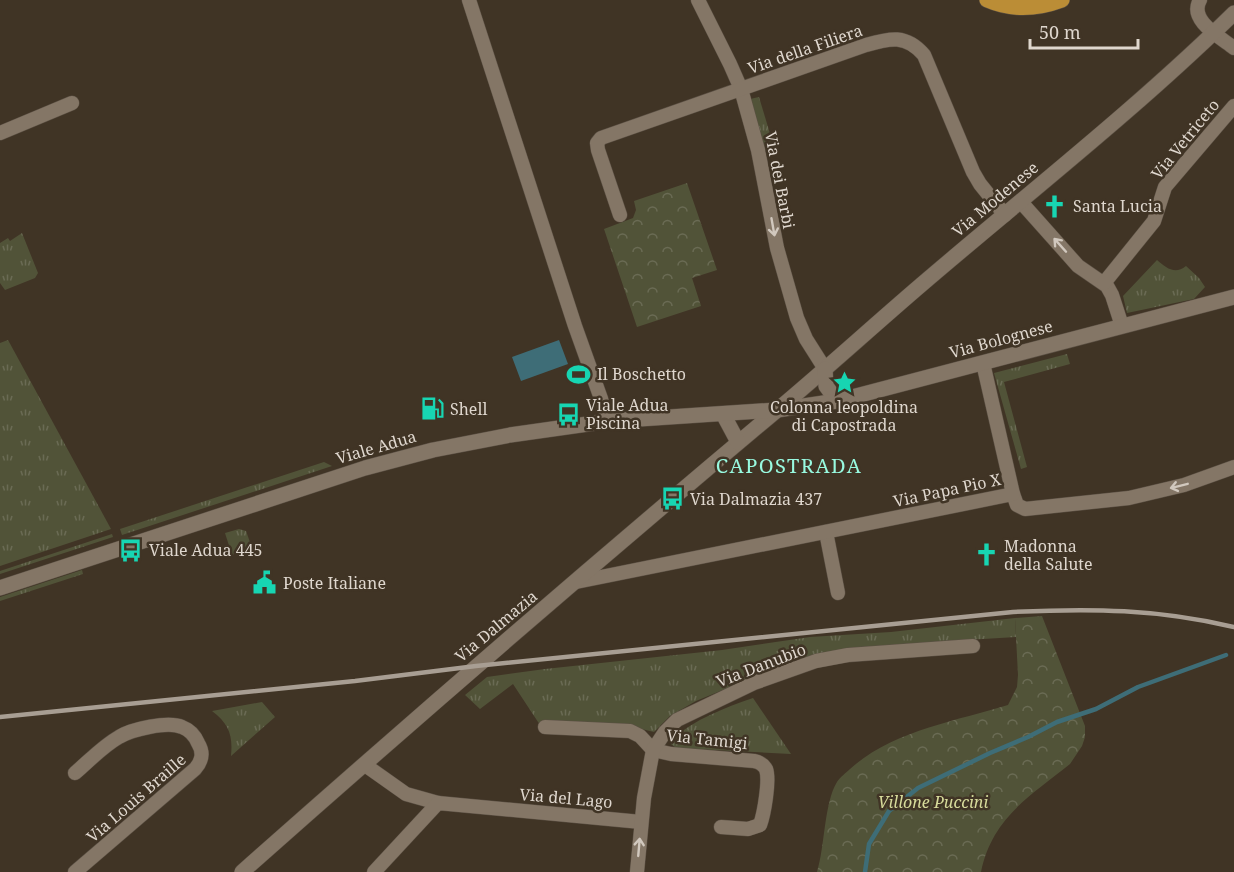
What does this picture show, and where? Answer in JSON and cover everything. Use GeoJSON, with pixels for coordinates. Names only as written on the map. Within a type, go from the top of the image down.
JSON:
{"type":"FeatureCollection","features":[{"type":"Feature","properties":{"kind":"main road"},"geometry":{"type":"LineString","coordinates":[[987,0],[1018,8],[1047,5],[1062,0]]}},
{"type":"Feature","properties":{"kind":"main road","name":"Via Modenese"},"geometry":{"type":"LineString","coordinates":[[777,410],[1154,88],[1234,13]]}},
{"type":"Feature","properties":{"kind":"main road","name":"Via Bolognese"},"geometry":{"type":"LineString","coordinates":[[777,410],[837,401],[1234,297]]}},
{"type":"Feature","properties":{"kind":"main road"},"geometry":{"type":"LineString","coordinates":[[825,369],[826,387],[837,401]]}},
{"type":"Feature","properties":{"kind":"main road","name":"Viale Adua"},"geometry":{"type":"LineString","coordinates":[[0,588],[380,463],[454,445],[609,421],[777,410]]}},
{"type":"Feature","properties":{"kind":"main road","name":"Via Dalmazia"},"geometry":{"type":"LineString","coordinates":[[242,872],[476,666],[777,410]]}},
{"type":"Feature","properties":{"kind":"main road"},"geometry":{"type":"LineString","coordinates":[[723,414],[738,442]]}},
{"type":"Feature","properties":{"kind":"street"},"geometry":{"type":"LineString","coordinates":[[469,0],[572,316],[609,421]]}},
{"type":"Feature","properties":{"kind":"street","name":"Via dei Barbi"},"geometry":{"type":"LineString","coordinates":[[698,0],[741,89],[758,150],[779,256],[797,318],[806,339],[825,369]]}},
{"type":"Feature","properties":{"kind":"street"},"geometry":{"type":"LineString","coordinates":[[1200,0],[1196,6],[1197,14],[1234,48]]}},
{"type":"Feature","properties":{"kind":"street","name":"Via della Filiera"},"geometry":{"type":"LineString","coordinates":[[620,215],[598,150],[598,140],[604,136],[878,42],[897,39],[912,43],[924,54],[976,178],[1005,215]]}},
{"type":"Feature","properties":{"kind":"street"},"geometry":{"type":"LineString","coordinates":[[0,133],[72,104]]}},
{"type":"Feature","properties":{"kind":"street","name":"Via Vetriceto"},"geometry":{"type":"LineString","coordinates":[[1104,283],[1154,221],[1165,187],[1234,106]]}},
{"type":"Feature","properties":{"kind":"street"},"geometry":{"type":"LineString","coordinates":[[1021,202],[1078,266],[1104,283],[1112,295],[1122,326]]}},
{"type":"Feature","properties":{"kind":"street","name":"Via Papa Pio X"},"geometry":{"type":"LineString","coordinates":[[576,582],[1013,494],[983,363]]}},
{"type":"Feature","properties":{"kind":"street"},"geometry":{"type":"LineString","coordinates":[[1013,494],[1017,505],[1025,509],[1108,501],[1184,485],[1234,466]]}},
{"type":"Feature","properties":{"kind":"street"},"geometry":{"type":"LineString","coordinates":[[826,532],[838,593]]}},
{"type":"Feature","properties":{"kind":"street","name":"Via Danubio"},"geometry":{"type":"LineString","coordinates":[[641,822],[653,750],[670,726],[686,714],[754,683],[801,665],[848,655],[973,646]]}},
{"type":"Feature","properties":{"kind":"street","name":"Via Louis Braille"},"geometry":{"type":"LineString","coordinates":[[75,773],[117,738],[141,729],[172,724],[186,728],[198,742],[202,753],[202,759],[195,769],[75,872]]}},
{"type":"Feature","properties":{"kind":"street"},"geometry":{"type":"LineString","coordinates":[[545,728],[630,732],[640,736],[653,750]]}},
{"type":"Feature","properties":{"kind":"street","name":"Via Tamigi"},"geometry":{"type":"LineString","coordinates":[[653,750],[672,754],[754,761],[762,764],[767,777],[760,825],[748,829],[721,827]]}},
{"type":"Feature","properties":{"kind":"street","name":"Via del Lago"},"geometry":{"type":"LineString","coordinates":[[365,765],[406,794],[438,803],[641,822]]}},
{"type":"Feature","properties":{"kind":"street"},"geometry":{"type":"LineString","coordinates":[[374,872],[438,803]]}},
{"type":"Feature","properties":{"kind":"street"},"geometry":{"type":"LineString","coordinates":[[637,872],[641,822]]}},
{"type":"Feature","properties":{"kind":"green space"},"geometry":{"type":"Polygon","coordinates":[[[759,97],[774,147],[767,155],[750,99],[759,97]]]}},
{"type":"Feature","properties":{"kind":"green space"},"geometry":{"type":"Polygon","coordinates":[[[687,183],[717,270],[692,278],[701,306],[637,327],[604,229],[633,218],[636,210],[634,201],[687,183]]]}},
{"type":"Feature","properties":{"kind":"green space"},"geometry":{"type":"Polygon","coordinates":[[[22,233],[38,273],[35,278],[5,290],[0,283],[0,243],[8,238],[10,241],[22,233]]]}},
{"type":"Feature","properties":{"kind":"green space"},"geometry":{"type":"Polygon","coordinates":[[[1157,260],[1167,268],[1174,270],[1186,266],[1205,287],[1194,299],[1127,313],[1123,296],[1157,260]]]}},
{"type":"Feature","properties":{"kind":"green space"},"geometry":{"type":"Polygon","coordinates":[[[8,340],[111,529],[0,566],[0,343],[8,340]]]}},
{"type":"Feature","properties":{"kind":"green space"},"geometry":{"type":"Polygon","coordinates":[[[1067,354],[1070,364],[1004,382],[1027,467],[1021,469],[994,373],[1067,354]]]}},
{"type":"Feature","properties":{"kind":"green space"},"geometry":{"type":"Polygon","coordinates":[[[324,462],[332,466],[122,535],[120,529],[324,462]]]}},
{"type":"Feature","properties":{"kind":"green space"},"geometry":{"type":"Polygon","coordinates":[[[239,529],[246,531],[252,548],[232,555],[225,533],[239,529]]]}},
{"type":"Feature","properties":{"kind":"green space"},"geometry":{"type":"Polygon","coordinates":[[[112,534],[113,537],[0,574],[0,571],[112,534]]]}},
{"type":"Feature","properties":{"kind":"green space"},"geometry":{"type":"Polygon","coordinates":[[[82,570],[83,574],[0,601],[0,597],[82,570]]]}},
{"type":"Feature","properties":{"kind":"green space","name":"Villone Puccini"},"geometry":{"type":"Polygon","coordinates":[[[1042,616],[1085,726],[1085,737],[1070,764],[1027,798],[1003,823],[986,853],[981,872],[817,872],[827,813],[833,791],[840,778],[867,756],[905,736],[1008,705],[1017,687],[1018,675],[1015,618],[1042,616]]]}},
{"type":"Feature","properties":{"kind":"green space"},"geometry":{"type":"Polygon","coordinates":[[[1015,618],[1016,637],[950,641],[816,655],[793,661],[696,701],[670,716],[654,732],[629,726],[540,725],[513,684],[480,709],[465,695],[487,677],[722,650],[810,637],[891,632],[1015,618]]]}},
{"type":"Feature","properties":{"kind":"green space"},"geometry":{"type":"Polygon","coordinates":[[[753,698],[791,754],[676,748],[671,744],[671,740],[700,720],[753,698]]]}},
{"type":"Feature","properties":{"kind":"green space"},"geometry":{"type":"Polygon","coordinates":[[[262,702],[275,717],[231,756],[229,730],[212,711],[262,702]]]}},
{"type":"Feature","properties":{"kind":"water"},"geometry":{"type":"Polygon","coordinates":[[[559,340],[568,364],[521,381],[512,357],[559,340]]]}},
{"type":"Feature","properties":{"kind":"waterway"},"geometry":{"type":"LineString","coordinates":[[865,872],[869,844],[889,811],[918,788],[1057,722],[1096,709],[1138,687],[1226,655]]}},
{"type":"Feature","properties":{"kind":"railway"},"geometry":{"type":"LineString","coordinates":[[0,717],[1013,612],[1124,611],[1178,616],[1234,627]]}},
{"type":"Feature","properties":{"kind":"place","name":"Santa Lucia"},"geometry":{"type":"Point","coordinates":[1055,206]}},
{"type":"Feature","properties":{"kind":"place","name":"Il Boschetto"},"geometry":{"type":"Point","coordinates":[579,374]}},
{"type":"Feature","properties":{"kind":"place","name":"Colonna leopoldina di Capostrada"},"geometry":{"type":"Point","coordinates":[844,382]}},
{"type":"Feature","properties":{"kind":"place","name":"Shell"},"geometry":{"type":"Point","coordinates":[432,409]}},
{"type":"Feature","properties":{"kind":"place","name":"Viale Adua Piscina"},"geometry":{"type":"Point","coordinates":[568,414]}},
{"type":"Feature","properties":{"kind":"place","name":"Via Dalmazia 437"},"geometry":{"type":"Point","coordinates":[672,499]}},
{"type":"Feature","properties":{"kind":"place","name":"Viale Adua 445"},"geometry":{"type":"Point","coordinates":[131,550]}},
{"type":"Feature","properties":{"kind":"place","name":"Madonna della Salute"},"geometry":{"type":"Point","coordinates":[986,555]}},
{"type":"Feature","properties":{"kind":"place","name":"Poste Italiane"},"geometry":{"type":"Point","coordinates":[265,583]}},
{"type":"Feature","properties":{"kind":"district","name":"CAPOSTRADA"},"geometry":{"type":"Point","coordinates":[789,465]}}]}
